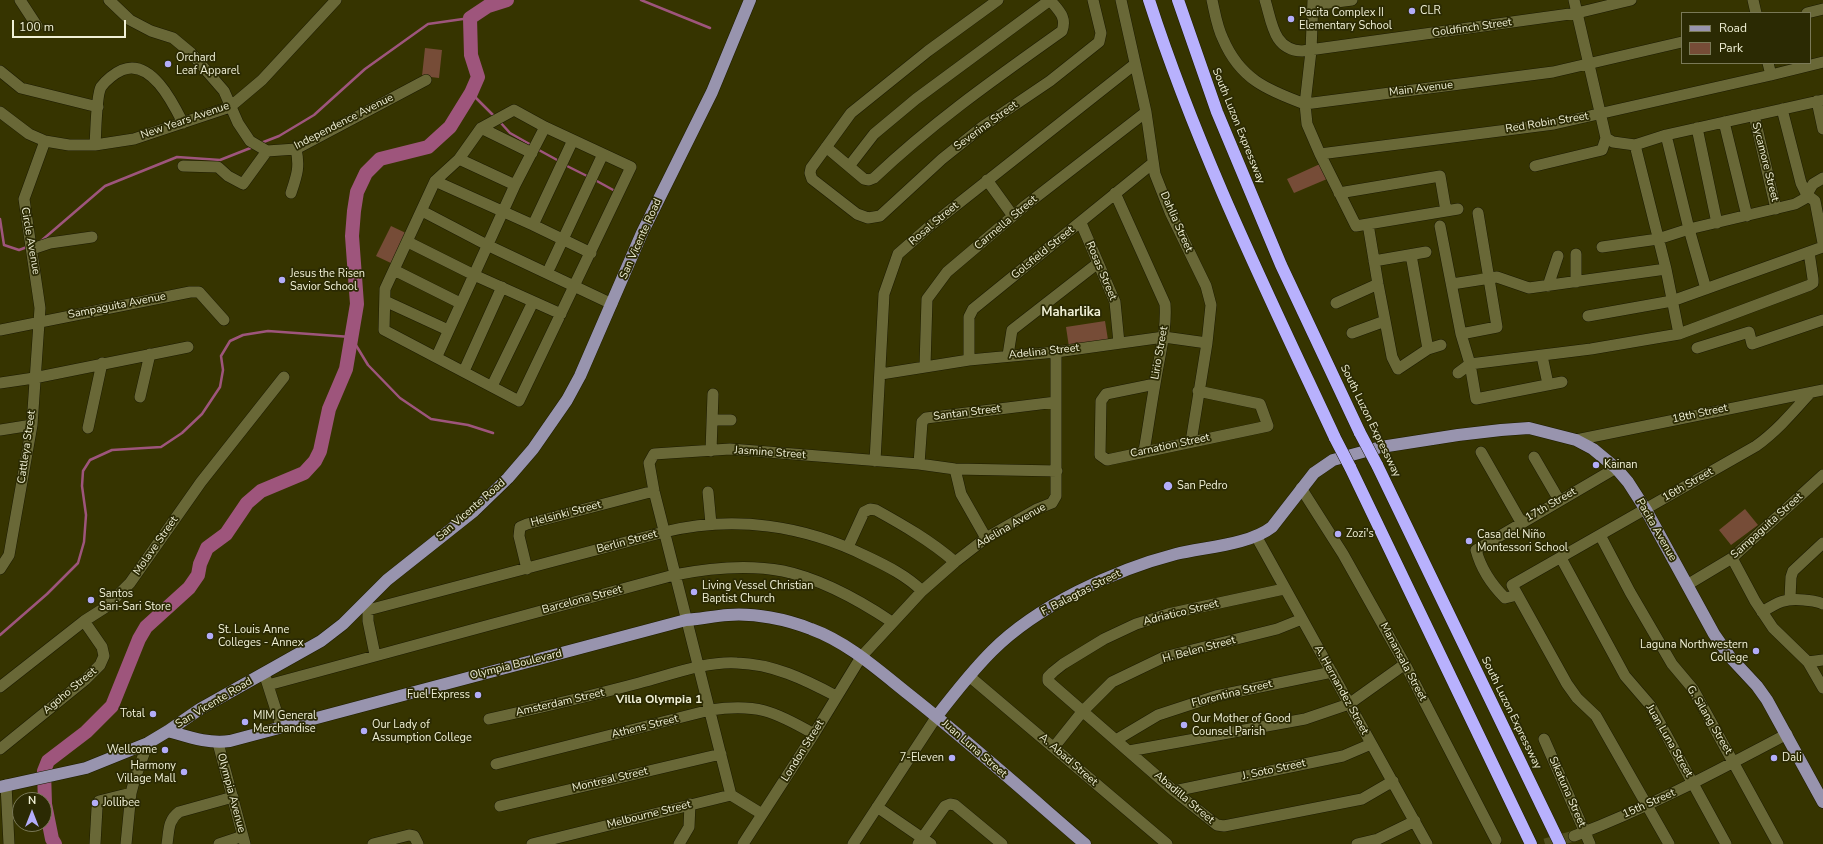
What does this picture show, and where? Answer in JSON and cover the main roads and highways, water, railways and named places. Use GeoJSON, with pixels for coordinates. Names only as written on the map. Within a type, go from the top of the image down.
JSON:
{"type":"FeatureCollection","features":[{"type":"Feature","properties":{"kind":"highway"},"geometry":{"type":"LineString","coordinates":[[1149,0],[1165,49],[1192,121],[1258,274],[1531,844]]}},
{"type":"Feature","properties":{"kind":"highway","name":"South Luzon Expressway"},"geometry":{"type":"LineString","coordinates":[[1178,0],[1217,112],[1281,265],[1360,433],[1560,844]]}},
{"type":"Feature","properties":{"kind":"main road","name":"San Vicente Road"},"geometry":{"type":"LineString","coordinates":[[3,786],[64,773],[101,763],[148,743],[200,709],[321,642],[343,624],[387,580],[474,511],[508,478],[532,450],[567,400],[580,376],[654,208],[712,92],[750,0]]}},
{"type":"Feature","properties":{"kind":"main road","name":"Pacita Avenue"},"geometry":{"type":"LineString","coordinates":[[1381,447],[1458,435],[1529,428],[1576,440],[1593,450],[1616,468],[1628,482],[1646,510],[1714,634],[1730,657],[1757,686],[1787,734],[1823,802]]}},
{"type":"Feature","properties":{"kind":"main road","name":"F. Balagtas Street"},"geometry":{"type":"LineString","coordinates":[[937,716],[992,651],[1033,617],[1088,587],[1125,571],[1175,554],[1256,536],[1272,527],[1314,473],[1333,460],[1381,447]]}},
{"type":"Feature","properties":{"kind":"main road","name":"Olympia Boulevard"},"geometry":{"type":"LineString","coordinates":[[168,731],[202,741],[218,743],[686,620],[728,615],[751,615],[784,621],[811,629],[829,637],[861,657]]}},
{"type":"Feature","properties":{"kind":"main road","name":"Juan Luna Street"},"geometry":{"type":"LineString","coordinates":[[861,657],[937,716],[1085,844]]}},
{"type":"Feature","properties":{"kind":"waterway"},"geometry":{"type":"LineString","coordinates":[[55,844],[52,839],[45,804],[44,771],[48,761],[86,732],[112,706],[139,639],[146,627],[189,588],[198,575],[200,564],[207,548],[226,534],[247,503],[261,491],[304,473],[315,461],[320,451],[329,409],[346,369],[357,304],[352,236],[357,192],[366,173],[380,159],[428,147],[450,127],[471,93],[478,77],[471,55],[470,18],[488,6],[507,0]]}},
{"type":"Feature","properties":{"kind":"waterway"},"geometry":{"type":"LineString","coordinates":[[641,0],[710,28]]}},
{"type":"Feature","properties":{"kind":"waterway"},"geometry":{"type":"LineString","coordinates":[[261,143],[279,136],[314,115],[365,69],[428,24],[470,18]]}},
{"type":"Feature","properties":{"kind":"waterway"},"geometry":{"type":"LineString","coordinates":[[471,93],[495,117]]}},
{"type":"Feature","properties":{"kind":"waterway"},"geometry":{"type":"LineString","coordinates":[[500,122],[510,133],[533,146]]}},
{"type":"Feature","properties":{"kind":"waterway"},"geometry":{"type":"LineString","coordinates":[[41,241],[105,186],[177,157],[220,160],[253,147]]}},
{"type":"Feature","properties":{"kind":"waterway"},"geometry":{"type":"LineString","coordinates":[[537,149],[559,161]]}},
{"type":"Feature","properties":{"kind":"waterway"},"geometry":{"type":"LineString","coordinates":[[565,165],[589,177]]}},
{"type":"Feature","properties":{"kind":"waterway"},"geometry":{"type":"LineString","coordinates":[[595,180],[615,191]]}},
{"type":"Feature","properties":{"kind":"waterway"},"geometry":{"type":"LineString","coordinates":[[0,219],[4,245],[19,250],[27,247]]}},
{"type":"Feature","properties":{"kind":"waterway"},"geometry":{"type":"LineString","coordinates":[[0,635],[47,594],[78,563],[84,542],[86,515],[82,486],[83,471],[90,460],[112,450],[161,447],[182,433],[202,414],[220,387],[223,370],[221,356],[230,341],[243,335],[268,331],[351,337],[368,365],[400,398],[431,419],[468,425],[493,433]]}},
{"type":"Feature","properties":{"kind":"tunnel"},"geometry":{"type":"LineString","coordinates":[[1545,844],[1574,836]]}},
{"type":"Feature","properties":{"kind":"place","name":"CLR"},"geometry":{"type":"Point","coordinates":[1412,11]}},
{"type":"Feature","properties":{"kind":"place","name":"Pacita Complex II Elementary School"},"geometry":{"type":"Point","coordinates":[1291,19]}},
{"type":"Feature","properties":{"kind":"place","name":"Orchard Leaf Apparel"},"geometry":{"type":"Point","coordinates":[168,64]}},
{"type":"Feature","properties":{"kind":"place","name":"Jesus the Risen Savior School"},"geometry":{"type":"Point","coordinates":[282,280]}},
{"type":"Feature","properties":{"kind":"place","name":"Kainan"},"geometry":{"type":"Point","coordinates":[1596,465]}},
{"type":"Feature","properties":{"kind":"place","name":"San Pedro"},"geometry":{"type":"Point","coordinates":[1168,486]}},
{"type":"Feature","properties":{"kind":"place","name":"Zozi's"},"geometry":{"type":"Point","coordinates":[1338,534]}},
{"type":"Feature","properties":{"kind":"place","name":"Casa del Niño Montessori School"},"geometry":{"type":"Point","coordinates":[1469,541]}},
{"type":"Feature","properties":{"kind":"place","name":"Living Vessel Christian Baptist Church"},"geometry":{"type":"Point","coordinates":[694,592]}},
{"type":"Feature","properties":{"kind":"place","name":"Santos Sari-Sari Store"},"geometry":{"type":"Point","coordinates":[91,600]}},
{"type":"Feature","properties":{"kind":"place","name":"St. Louis Anne Colleges - Annex"},"geometry":{"type":"Point","coordinates":[210,636]}},
{"type":"Feature","properties":{"kind":"place","name":"Laguna Northwestern College"},"geometry":{"type":"Point","coordinates":[1756,651]}},
{"type":"Feature","properties":{"kind":"place","name":"Fuel Express"},"geometry":{"type":"Point","coordinates":[478,695]}},
{"type":"Feature","properties":{"kind":"place","name":"Total"},"geometry":{"type":"Point","coordinates":[153,714]}},
{"type":"Feature","properties":{"kind":"place","name":"MIM General Merchandise"},"geometry":{"type":"Point","coordinates":[245,722]}},
{"type":"Feature","properties":{"kind":"place","name":"Our Mother of Good Counsel Parish"},"geometry":{"type":"Point","coordinates":[1184,725]}},
{"type":"Feature","properties":{"kind":"place","name":"Our Lady of Assumption College"},"geometry":{"type":"Point","coordinates":[364,731]}},
{"type":"Feature","properties":{"kind":"place","name":"Wellcome"},"geometry":{"type":"Point","coordinates":[165,750]}},
{"type":"Feature","properties":{"kind":"place","name":"7-Eleven"},"geometry":{"type":"Point","coordinates":[952,758]}},
{"type":"Feature","properties":{"kind":"place","name":"Dali"},"geometry":{"type":"Point","coordinates":[1774,758]}},
{"type":"Feature","properties":{"kind":"place","name":"Harmony Village Mall"},"geometry":{"type":"Point","coordinates":[184,772]}},
{"type":"Feature","properties":{"kind":"place","name":"Jollibee"},"geometry":{"type":"Point","coordinates":[95,803]}},
{"type":"Feature","properties":{"kind":"district","name":"Maharlika"},"geometry":{"type":"Point","coordinates":[1071,313]}},
{"type":"Feature","properties":{"kind":"district","name":"Villa Olympia 1"},"geometry":{"type":"Point","coordinates":[659,700]}}]}
